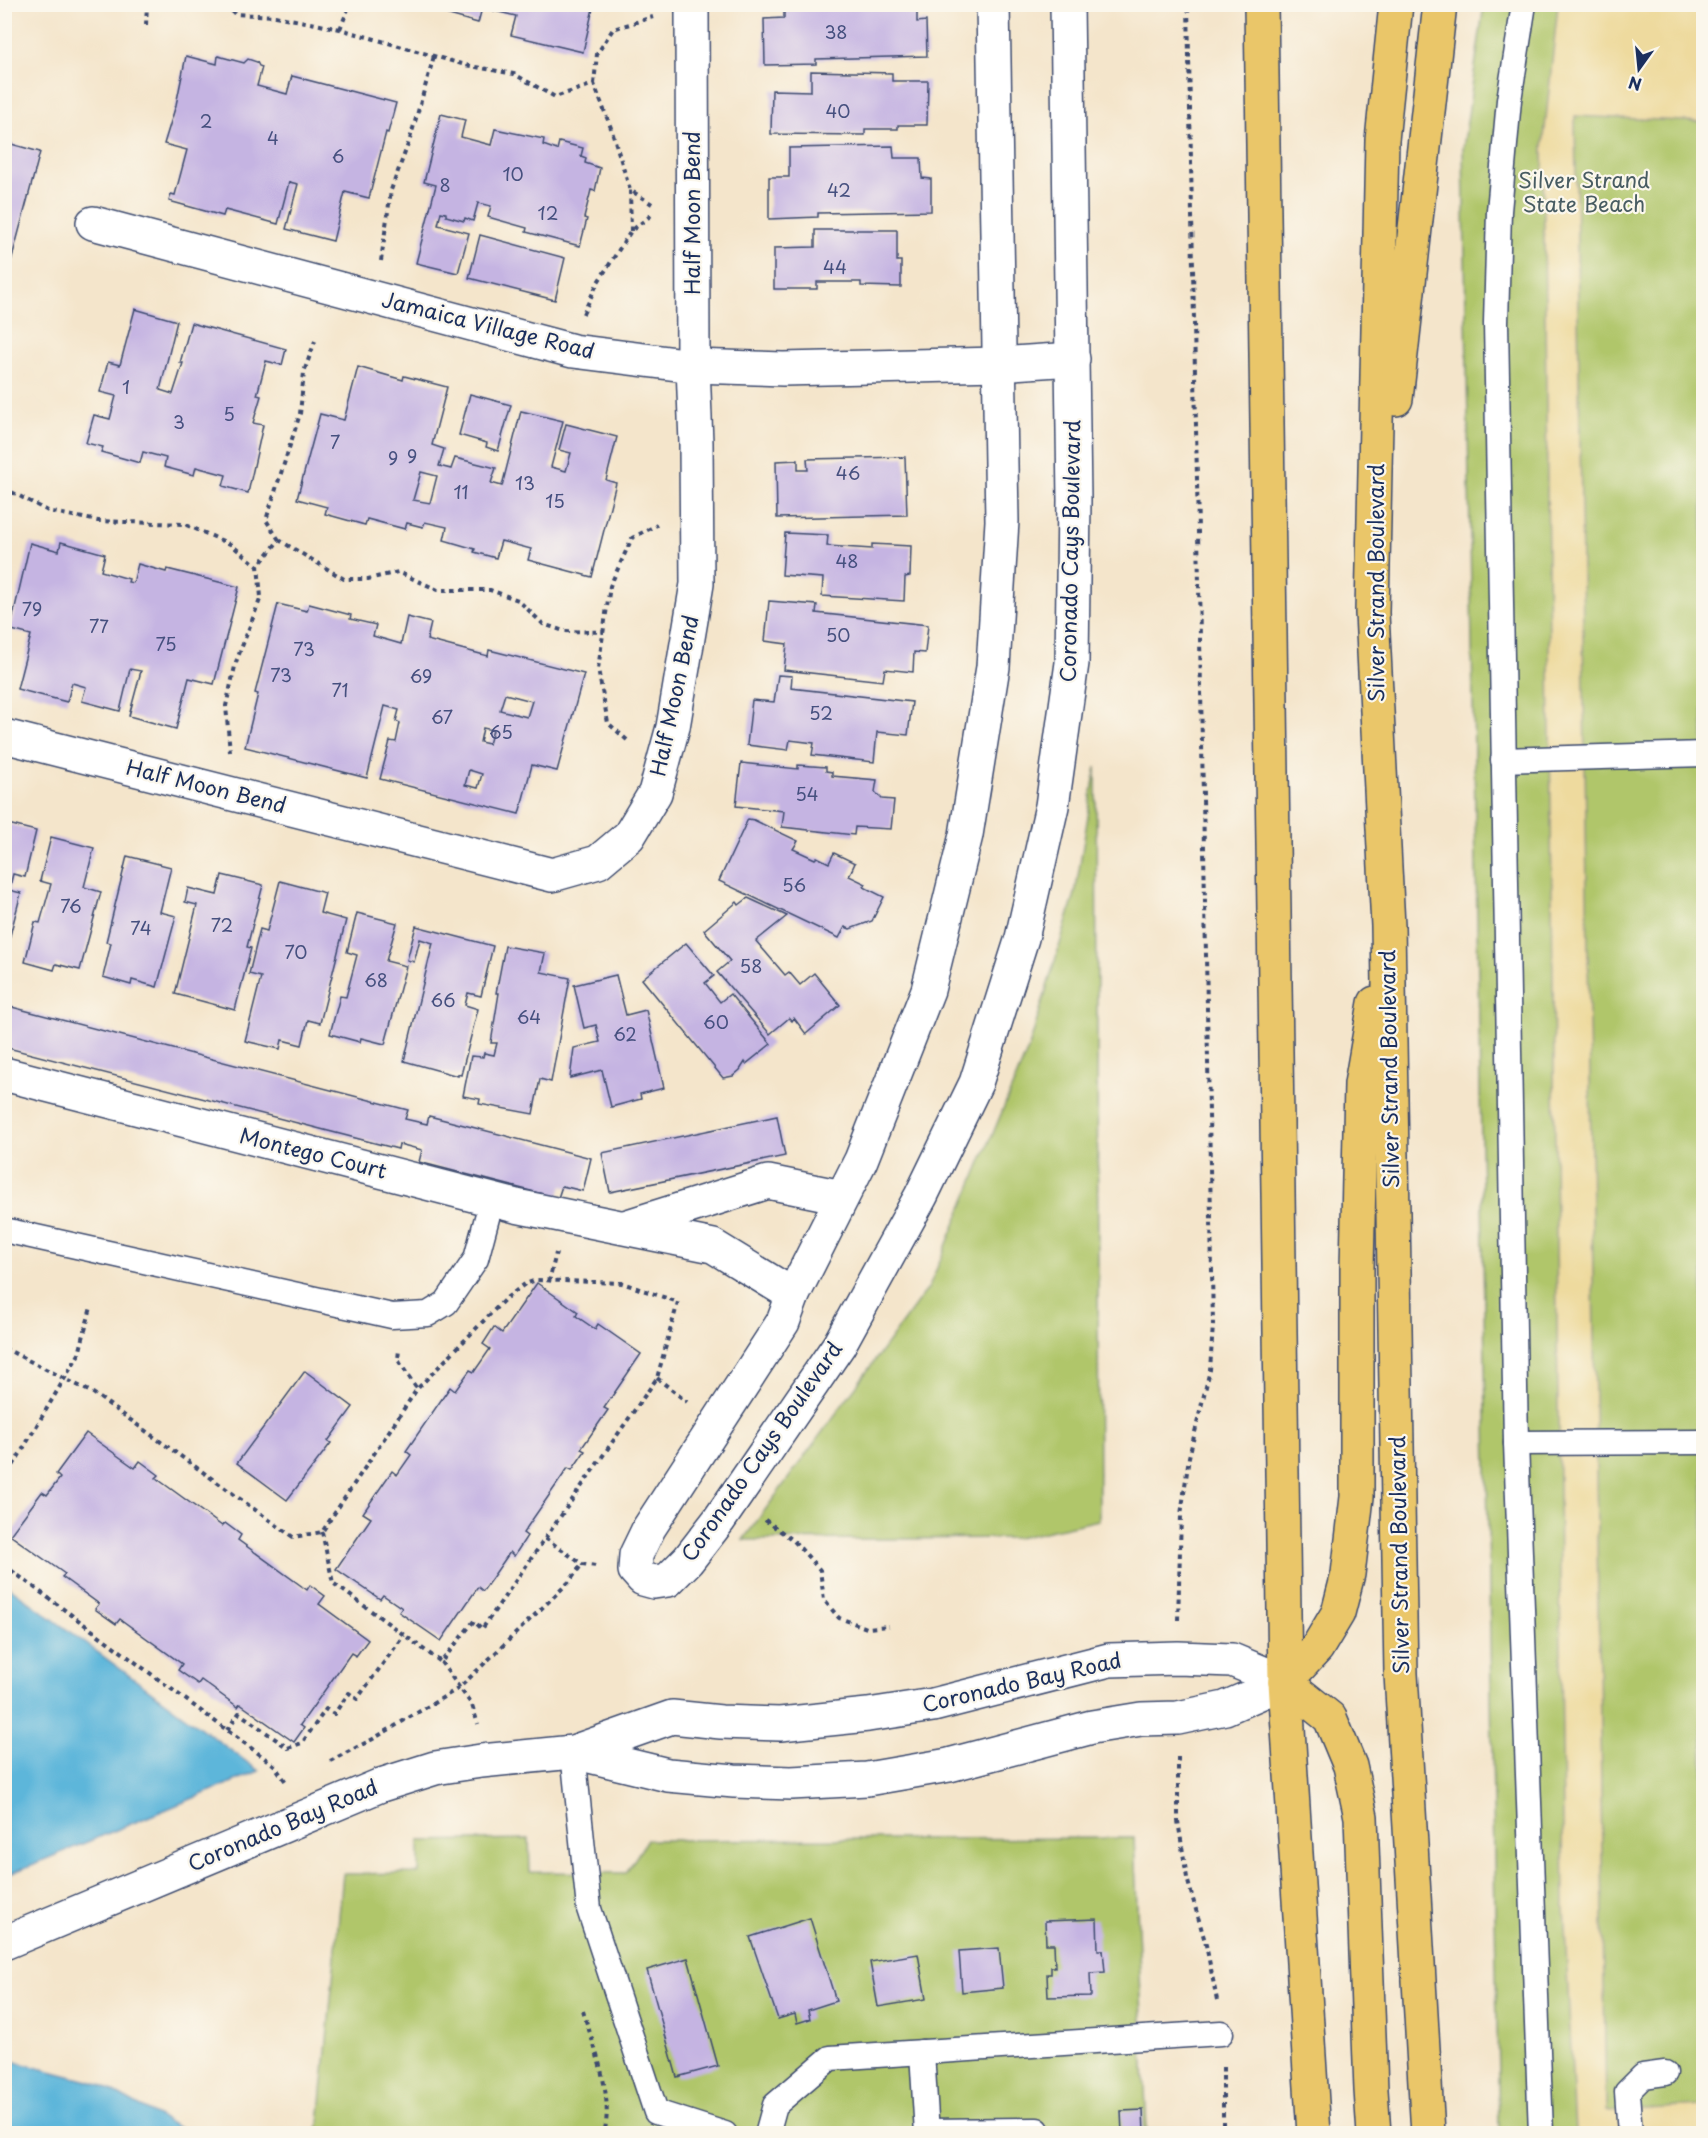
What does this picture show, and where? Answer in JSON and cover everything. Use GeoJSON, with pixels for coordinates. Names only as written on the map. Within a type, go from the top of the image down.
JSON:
{"type":"FeatureCollection","features":[{"type":"Feature","properties":{"kind":"highway"},"geometry":{"type":"LineString","coordinates":[[1261,4],[1285,1682],[1314,2133]]}},
{"type":"Feature","properties":{"kind":"highway","name":"Silver Strand Boulevard"},"geometry":{"type":"LineString","coordinates":[[1396,4],[1382,140],[1372,613],[1388,926],[1401,1674],[1428,2133]]}},
{"type":"Feature","properties":{"kind":"highway"},"geometry":{"type":"LineString","coordinates":[[1372,613],[1440,4]]}},
{"type":"Feature","properties":{"kind":"highway"},"geometry":{"type":"LineString","coordinates":[[1285,1682],[1317,1648],[1338,1613],[1348,1574],[1357,1497],[1357,1269],[1361,1084],[1388,926]]}},
{"type":"Feature","properties":{"kind":"highway"},"geometry":{"type":"LineString","coordinates":[[1285,1682],[1330,1718],[1350,1766],[1361,1817],[1374,2133]]}},
{"type":"Feature","properties":{"kind":"street","name":"Half Moon Bend"},"geometry":{"type":"LineString","coordinates":[[4,736],[552,874],[598,862],[629,836],[655,793],[673,727],[697,584],[693,366],[692,4]]}},
{"type":"Feature","properties":{"kind":"street","name":"Coronado Cays Boulevard"},"geometry":{"type":"LineString","coordinates":[[993,4],[1002,521],[993,668],[966,835],[928,990],[861,1160],[793,1296],[783,1322],[650,1528],[636,1555],[635,1570],[643,1579],[654,1582],[668,1580],[688,1560],[719,1520],[839,1345],[921,1196],[976,1083],[1028,916],[1052,806],[1072,663],[1073,359],[1067,4]]}},
{"type":"Feature","properties":{"kind":"street","name":"Jamaica Village Road"},"geometry":{"type":"LineString","coordinates":[[93,223],[573,351],[693,366],[783,369],[999,364],[1073,359]]}},
{"type":"Feature","properties":{"kind":"street","name":"Montego Court"},"geometry":{"type":"LineString","coordinates":[[4,1074],[492,1199],[713,1246],[793,1296]]}},
{"type":"Feature","properties":{"kind":"street"},"geometry":{"type":"LineString","coordinates":[[623,1228],[768,1182],[842,1197]]}},
{"type":"Feature","properties":{"kind":"street","name":"Coronado Bay Road"},"geometry":{"type":"LineString","coordinates":[[4,1943],[381,1785],[435,1768],[573,1752],[672,1717],[721,1722],[780,1724],[868,1715],[942,1702],[1109,1660],[1178,1658],[1232,1660],[1285,1682]]}},
{"type":"Feature","properties":{"kind":"street","name":"Coronado Bay Road"},"geometry":{"type":"LineString","coordinates":[[573,1752],[668,1775],[791,1783],[867,1779],[949,1765],[1092,1727],[1142,1719],[1178,1718],[1225,1708],[1285,1682]]}},
{"type":"Feature","properties":{"kind":"lane"},"geometry":{"type":"LineString","coordinates":[[1524,4],[1509,100],[1499,211],[1496,323],[1516,1443],[1541,2133]]}},
{"type":"Feature","properties":{"kind":"lane"},"geometry":{"type":"LineString","coordinates":[[1503,760],[1704,754]]}},
{"type":"Feature","properties":{"kind":"lane"},"geometry":{"type":"LineString","coordinates":[[4,1230],[380,1314],[403,1316],[428,1314],[447,1303],[477,1259],[492,1199]]}},
{"type":"Feature","properties":{"kind":"lane"},"geometry":{"type":"LineString","coordinates":[[1516,1443],[1704,1442]]}},
{"type":"Feature","properties":{"kind":"lane"},"geometry":{"type":"LineString","coordinates":[[573,1752],[590,1909],[659,2123],[725,2133]]}},
{"type":"Feature","properties":{"kind":"lane"},"geometry":{"type":"LineString","coordinates":[[767,2133],[775,2105],[830,2058],[1221,2033]]}},
{"type":"Feature","properties":{"kind":"lane"},"geometry":{"type":"LineString","coordinates":[[922,2052],[927,2132],[1037,2130]]}},
{"type":"Feature","properties":{"kind":"lane"},"geometry":{"type":"LineString","coordinates":[[1630,2133],[1627,2092],[1643,2076],[1665,2073]]}},
{"type":"Feature","properties":{"kind":"path"},"geometry":{"type":"LineString","coordinates":[[146,25],[147,4]]}},
{"type":"Feature","properties":{"kind":"path"},"geometry":{"type":"LineString","coordinates":[[225,4],[235,14],[275,15],[340,28],[465,65],[514,74],[555,97],[594,84]]}},
{"type":"Feature","properties":{"kind":"path"},"geometry":{"type":"LineString","coordinates":[[340,28],[350,4]]}},
{"type":"Feature","properties":{"kind":"path"},"geometry":{"type":"LineString","coordinates":[[1178,1658],[1181,1515],[1189,1457],[1210,1370],[1213,1325],[1188,4]]}},
{"type":"Feature","properties":{"kind":"path"},"geometry":{"type":"LineString","coordinates":[[631,231],[630,190],[611,128],[594,84],[597,54],[613,29],[656,16]]}},
{"type":"Feature","properties":{"kind":"path"},"geometry":{"type":"LineString","coordinates":[[380,266],[392,190],[410,139],[434,56]]}},
{"type":"Feature","properties":{"kind":"path"},"geometry":{"type":"LineString","coordinates":[[580,320],[598,282],[631,231],[660,209],[630,190]]}},
{"type":"Feature","properties":{"kind":"path"},"geometry":{"type":"LineString","coordinates":[[315,341],[304,372],[300,414],[266,520],[279,540],[344,579],[368,579],[398,572],[438,590],[490,590],[518,600],[543,624],[564,631],[604,632]]}},
{"type":"Feature","properties":{"kind":"path"},"geometry":{"type":"LineString","coordinates":[[4,488],[48,511],[98,521],[184,524],[230,544],[258,566]]}},
{"type":"Feature","properties":{"kind":"path"},"geometry":{"type":"LineString","coordinates":[[627,740],[608,723],[598,669],[610,586],[632,538],[663,522]]}},
{"type":"Feature","properties":{"kind":"path"},"geometry":{"type":"LineString","coordinates":[[230,758],[226,706],[236,662],[261,597],[258,566],[279,540]]}},
{"type":"Feature","properties":{"kind":"path"},"geometry":{"type":"LineString","coordinates":[[549,1282],[557,1248]]}},
{"type":"Feature","properties":{"kind":"path"},"geometry":{"type":"LineString","coordinates":[[441,1662],[474,1622],[482,1629],[657,1378],[678,1302],[621,1283],[536,1280],[525,1284],[505,1299],[417,1389],[322,1532],[333,1583],[441,1662],[472,1705],[479,1730]]}},
{"type":"Feature","properties":{"kind":"path"},"geometry":{"type":"LineString","coordinates":[[4,1481],[79,1354],[91,1307]]}},
{"type":"Feature","properties":{"kind":"path"},"geometry":{"type":"LineString","coordinates":[[403,1316],[398,1360],[417,1389]]}},
{"type":"Feature","properties":{"kind":"path"},"geometry":{"type":"LineString","coordinates":[[4,1348],[93,1394],[293,1537],[322,1532]]}},
{"type":"Feature","properties":{"kind":"path"},"geometry":{"type":"LineString","coordinates":[[657,1378],[683,1400]]}},
{"type":"Feature","properties":{"kind":"path"},"geometry":{"type":"LineString","coordinates":[[758,1515],[793,1540],[820,1570],[824,1600],[839,1618],[867,1628],[889,1626]]}},
{"type":"Feature","properties":{"kind":"path"},"geometry":{"type":"LineString","coordinates":[[325,1763],[373,1739],[459,1688],[570,1581],[582,1564],[545,1538]]}},
{"type":"Feature","properties":{"kind":"path"},"geometry":{"type":"LineString","coordinates":[[4,1565],[274,1765]]}},
{"type":"Feature","properties":{"kind":"path"},"geometry":{"type":"LineString","coordinates":[[226,1730],[239,1713],[288,1748],[302,1743],[326,1709],[334,1714],[349,1693],[357,1699],[404,1635]]}},
{"type":"Feature","properties":{"kind":"path"},"geometry":{"type":"LineString","coordinates":[[1178,1718],[1178,1821],[1187,1878],[1206,1945],[1219,2009],[1224,2086],[1223,2133]]}},
{"type":"Feature","properties":{"kind":"path"},"geometry":{"type":"LineString","coordinates":[[287,1782],[296,1778]]}},
{"type":"Feature","properties":{"kind":"green space","name":"Silver Strand State Beach"},"geometry":{"type":"Polygon","coordinates":[[[1484,5],[1703,5],[1703,2133],[1499,2133],[1463,149],[1484,5]]]}},
{"type":"Feature","properties":{"kind":"green space"},"geometry":{"type":"Polygon","coordinates":[[[1096,767],[1099,1520],[1017,1538],[743,1540],[929,1287],[1029,1047],[1075,894],[1096,767]]]}},
{"type":"Feature","properties":{"kind":"green space"},"geometry":{"type":"Polygon","coordinates":[[[1134,1838],[1147,2133],[318,2134],[343,1874],[419,1873],[419,1841],[529,1839],[530,1872],[626,1873],[647,1840],[1134,1838]]]}},
{"type":"Feature","properties":{"kind":"sand"},"geometry":{"type":"Polygon","coordinates":[[[1558,5],[1703,5],[1703,122],[1575,116],[1606,2111],[1703,2106],[1703,2133],[1575,2133],[1564,1908],[1543,147],[1558,5]]]}},
{"type":"Feature","properties":{"kind":"water"},"geometry":{"type":"Polygon","coordinates":[[[5,1584],[259,1771],[5,1876],[5,1584]]]}},
{"type":"Feature","properties":{"kind":"water"},"geometry":{"type":"Polygon","coordinates":[[[4,2059],[100,2084],[188,2133],[5,2133],[4,2059]]]}},
{"type":"Feature","properties":{"kind":"building"},"geometry":{"type":"Polygon","coordinates":[[[444,4],[594,4],[583,52],[511,35],[516,16],[482,8],[478,23],[442,13],[444,4]]]}},
{"type":"Feature","properties":{"kind":"building"},"geometry":{"type":"Polygon","coordinates":[[[784,4],[917,4],[917,22],[926,21],[927,56],[816,59],[816,64],[765,65],[764,19],[784,18],[784,4]]]}},
{"type":"Feature","properties":{"kind":"building"},"geometry":{"type":"Polygon","coordinates":[[[186,56],[217,64],[218,56],[244,63],[248,59],[257,62],[262,67],[257,86],[287,94],[292,76],[396,103],[369,198],[345,192],[333,241],[286,229],[298,184],[289,182],[278,224],[225,210],[223,216],[169,201],[171,194],[175,195],[187,150],[164,144],[176,105],[186,56]]]}},
{"type":"Feature","properties":{"kind":"building"},"geometry":{"type":"Polygon","coordinates":[[[811,71],[892,73],[892,81],[928,81],[927,125],[898,125],[898,129],[865,129],[865,135],[771,134],[772,90],[811,91],[811,71]]]}},
{"type":"Feature","properties":{"kind":"building"},"geometry":{"type":"Polygon","coordinates":[[[441,114],[465,120],[461,137],[491,145],[495,129],[544,139],[543,145],[557,150],[559,142],[583,148],[581,156],[586,158],[585,163],[600,168],[595,191],[591,190],[580,246],[526,232],[527,228],[488,217],[491,206],[478,203],[473,221],[446,216],[446,213],[441,212],[438,225],[469,233],[458,273],[416,263],[436,185],[424,182],[441,114]]]}},
{"type":"Feature","properties":{"kind":"building"},"geometry":{"type":"Polygon","coordinates":[[[4,142],[40,152],[5,284],[4,284],[4,142]]]}},
{"type":"Feature","properties":{"kind":"building"},"geometry":{"type":"Polygon","coordinates":[[[893,146],[894,158],[921,158],[922,178],[931,179],[931,211],[818,213],[818,217],[769,219],[769,177],[789,177],[789,148],[893,146]]]}},
{"type":"Feature","properties":{"kind":"building"},"geometry":{"type":"Polygon","coordinates":[[[815,230],[897,230],[897,261],[901,261],[901,287],[861,286],[861,282],[817,282],[817,289],[774,289],[774,248],[815,247],[815,230]]]}},
{"type":"Feature","properties":{"kind":"building"},"geometry":{"type":"Polygon","coordinates":[[[480,235],[565,258],[555,300],[469,278],[480,235]]]}},
{"type":"Feature","properties":{"kind":"building"},"geometry":{"type":"Polygon","coordinates":[[[135,309],[177,321],[160,390],[173,394],[183,363],[180,363],[191,323],[286,349],[282,365],[266,361],[257,395],[261,396],[253,423],[263,425],[248,493],[223,486],[226,475],[196,467],[194,475],[164,467],[166,458],[143,452],[140,463],[101,452],[103,447],[86,443],[94,415],[110,419],[116,396],[100,392],[108,362],[120,365],[135,309]]]}},
{"type":"Feature","properties":{"kind":"building"},"geometry":{"type":"Polygon","coordinates":[[[358,367],[403,380],[404,376],[447,387],[432,445],[444,449],[439,466],[451,469],[455,458],[496,468],[491,483],[502,486],[521,411],[563,421],[551,467],[566,471],[571,453],[559,450],[566,424],[617,437],[606,480],[616,483],[592,577],[528,560],[531,549],[501,541],[496,558],[444,540],[447,527],[425,522],[423,527],[407,523],[405,529],[367,519],[365,525],[325,514],[327,507],[297,499],[320,414],[344,420],[358,367]],[[421,472],[413,500],[430,503],[437,476],[421,472]]]}},
{"type":"Feature","properties":{"kind":"building"},"geometry":{"type":"Polygon","coordinates":[[[470,394],[511,405],[498,451],[486,447],[487,443],[459,435],[470,394]]]}},
{"type":"Feature","properties":{"kind":"building"},"geometry":{"type":"Polygon","coordinates":[[[905,457],[907,515],[777,518],[776,461],[798,460],[798,470],[808,470],[807,459],[905,457]]]}},
{"type":"Feature","properties":{"kind":"building"},"geometry":{"type":"Polygon","coordinates":[[[785,533],[828,535],[827,546],[872,549],[872,544],[911,546],[910,576],[905,577],[904,601],[822,596],[823,578],[782,575],[785,533]]]}},
{"type":"Feature","properties":{"kind":"building"},"geometry":{"type":"Polygon","coordinates":[[[61,542],[105,554],[101,571],[129,579],[128,582],[133,583],[138,564],[239,587],[214,684],[189,678],[176,729],[129,716],[141,671],[130,669],[120,711],[82,701],[86,687],[72,683],[67,702],[17,689],[31,635],[8,629],[9,624],[11,625],[30,543],[59,551],[61,542]]]}},
{"type":"Feature","properties":{"kind":"building"},"geometry":{"type":"Polygon","coordinates":[[[769,601],[817,605],[816,613],[928,625],[925,653],[914,652],[913,672],[885,669],[883,681],[784,670],[787,644],[765,641],[769,601]]]}},
{"type":"Feature","properties":{"kind":"building"},"geometry":{"type":"Polygon","coordinates":[[[278,604],[307,611],[309,604],[351,615],[350,619],[376,625],[373,636],[401,644],[407,617],[431,623],[427,640],[488,656],[489,650],[584,674],[557,771],[532,765],[519,814],[380,779],[390,741],[396,742],[400,723],[396,721],[399,710],[385,706],[367,778],[245,747],[258,694],[255,693],[278,604]],[[505,694],[500,710],[527,717],[532,701],[505,694]],[[483,728],[480,742],[489,744],[493,730],[483,728]],[[469,770],[465,785],[478,788],[482,774],[469,770]]]}},
{"type":"Feature","properties":{"kind":"building"},"geometry":{"type":"Polygon","coordinates":[[[778,675],[792,676],[791,688],[912,702],[908,735],[877,732],[874,762],[812,755],[814,743],[790,740],[788,750],[747,745],[752,700],[774,702],[778,675]]]}},
{"type":"Feature","properties":{"kind":"building"},"geometry":{"type":"Polygon","coordinates":[[[741,763],[798,769],[798,765],[826,767],[826,771],[832,772],[832,776],[877,780],[875,792],[882,799],[894,800],[891,829],[855,827],[854,835],[782,827],[784,811],[736,806],[741,763]]]}},
{"type":"Feature","properties":{"kind":"building"},"geometry":{"type":"Polygon","coordinates":[[[748,819],[798,841],[793,849],[815,859],[817,857],[829,863],[834,853],[855,863],[849,876],[866,884],[864,887],[884,897],[872,921],[850,929],[845,927],[839,938],[719,881],[748,819]]]}},
{"type":"Feature","properties":{"kind":"building"},"geometry":{"type":"Polygon","coordinates":[[[4,823],[36,831],[25,877],[13,874],[9,890],[21,893],[5,955],[4,823]]]}},
{"type":"Feature","properties":{"kind":"building"},"geometry":{"type":"Polygon","coordinates":[[[51,837],[94,848],[84,887],[101,892],[80,970],[56,964],[54,970],[25,962],[35,922],[40,923],[51,884],[40,881],[51,837]]]}},
{"type":"Feature","properties":{"kind":"building"},"geometry":{"type":"Polygon","coordinates":[[[127,856],[171,867],[160,912],[176,916],[157,987],[132,980],[131,985],[103,977],[111,943],[106,942],[127,856]]]}},
{"type":"Feature","properties":{"kind":"building"},"geometry":{"type":"Polygon","coordinates":[[[222,875],[263,885],[247,947],[251,948],[235,1010],[175,994],[197,905],[185,902],[188,888],[217,895],[222,875]]]}},
{"type":"Feature","properties":{"kind":"building"},"geometry":{"type":"Polygon","coordinates":[[[280,881],[325,893],[320,913],[346,920],[320,1023],[308,1020],[302,1045],[282,1040],[280,1049],[245,1041],[261,977],[249,974],[260,929],[267,931],[280,881]]]}},
{"type":"Feature","properties":{"kind":"building"},"geometry":{"type":"Polygon","coordinates":[[[748,898],[787,916],[756,941],[785,975],[789,972],[800,985],[814,973],[840,1005],[806,1034],[794,1018],[792,1021],[789,1018],[770,1034],[717,972],[730,961],[704,930],[737,902],[739,905],[748,898]]]}},
{"type":"Feature","properties":{"kind":"building"},"geometry":{"type":"Polygon","coordinates":[[[357,913],[397,923],[386,961],[406,966],[385,1044],[361,1038],[360,1042],[330,1034],[340,996],[346,997],[357,955],[347,952],[357,913]]]}},
{"type":"Feature","properties":{"kind":"building"},"geometry":{"type":"Polygon","coordinates":[[[416,926],[493,946],[481,996],[468,993],[465,1005],[478,1009],[461,1075],[458,1074],[458,1076],[404,1061],[433,943],[420,939],[414,962],[407,960],[416,926]]]}},
{"type":"Feature","properties":{"kind":"building"},"geometry":{"type":"Polygon","coordinates":[[[686,943],[714,976],[705,983],[720,1002],[730,994],[771,1044],[746,1064],[745,1062],[733,1076],[723,1078],[642,979],[686,943]]]}},
{"type":"Feature","properties":{"kind":"building"},"geometry":{"type":"Polygon","coordinates":[[[505,946],[545,953],[541,972],[570,978],[551,1082],[540,1079],[533,1114],[479,1104],[480,1099],[463,1096],[471,1056],[483,1057],[484,1053],[494,1055],[497,1043],[491,1043],[499,993],[496,993],[505,946]]]}},
{"type":"Feature","properties":{"kind":"building"},"geometry":{"type":"Polygon","coordinates":[[[616,975],[626,1015],[646,1010],[664,1088],[640,1094],[641,1099],[611,1107],[602,1070],[570,1078],[574,1048],[600,1042],[596,1025],[584,1028],[574,985],[616,975]]]}},
{"type":"Feature","properties":{"kind":"building"},"geometry":{"type":"Polygon","coordinates":[[[4,1005],[408,1110],[405,1119],[427,1124],[429,1116],[591,1158],[583,1191],[562,1186],[558,1198],[419,1162],[422,1150],[399,1144],[398,1149],[4,1047],[4,1005]]]}},
{"type":"Feature","properties":{"kind":"building"},"geometry":{"type":"Polygon","coordinates":[[[777,1116],[785,1156],[610,1192],[602,1153],[777,1116]]]}},
{"type":"Feature","properties":{"kind":"building"},"geometry":{"type":"Polygon","coordinates":[[[537,1283],[578,1312],[576,1316],[595,1329],[598,1324],[641,1354],[604,1408],[608,1410],[581,1449],[585,1451],[572,1470],[568,1468],[523,1533],[527,1536],[514,1556],[510,1552],[483,1591],[478,1587],[441,1641],[399,1612],[402,1608],[383,1595],[380,1599],[336,1569],[371,1518],[363,1513],[392,1471],[397,1475],[411,1455],[406,1451],[450,1387],[455,1391],[470,1370],[474,1372],[490,1349],[483,1344],[494,1327],[502,1333],[537,1283]]]}},
{"type":"Feature","properties":{"kind":"building"},"geometry":{"type":"Polygon","coordinates":[[[305,1371],[353,1407],[328,1441],[331,1443],[287,1500],[237,1463],[305,1371]]]}},
{"type":"Feature","properties":{"kind":"building"},"geometry":{"type":"Polygon","coordinates":[[[86,1433],[135,1468],[140,1461],[159,1475],[156,1478],[222,1526],[225,1523],[241,1535],[238,1540],[307,1590],[310,1585],[325,1596],[319,1604],[368,1640],[356,1656],[351,1653],[300,1725],[304,1728],[294,1742],[240,1704],[238,1707],[201,1680],[198,1684],[178,1670],[182,1664],[120,1619],[116,1624],[95,1609],[99,1604],[62,1577],[65,1574],[10,1535],[42,1492],[47,1495],[60,1478],[56,1474],[86,1433]]]}},
{"type":"Feature","properties":{"kind":"building"},"geometry":{"type":"Polygon","coordinates":[[[810,1918],[836,2001],[808,2010],[810,2019],[797,2023],[795,2014],[778,2019],[750,1937],[810,1918]]]}},
{"type":"Feature","properties":{"kind":"building"},"geometry":{"type":"Polygon","coordinates":[[[1097,1919],[1098,1950],[1103,1950],[1105,1972],[1090,1973],[1091,1996],[1048,1997],[1047,1974],[1051,1974],[1051,1967],[1055,1967],[1054,1944],[1046,1944],[1045,1921],[1097,1919]]]}},
{"type":"Feature","properties":{"kind":"building"},"geometry":{"type":"Polygon","coordinates":[[[999,1948],[1003,1988],[962,1992],[959,1951],[999,1948]]]}},
{"type":"Feature","properties":{"kind":"building"},"geometry":{"type":"Polygon","coordinates":[[[918,1954],[926,1999],[878,2007],[870,1962],[918,1954]]]}},
{"type":"Feature","properties":{"kind":"building"},"geometry":{"type":"Polygon","coordinates":[[[688,1958],[718,2066],[677,2077],[647,1970],[688,1958]]]}},
{"type":"Feature","properties":{"kind":"building"},"geometry":{"type":"Polygon","coordinates":[[[1143,2110],[1144,2134],[1122,2134],[1121,2111],[1143,2110]]]}}]}
